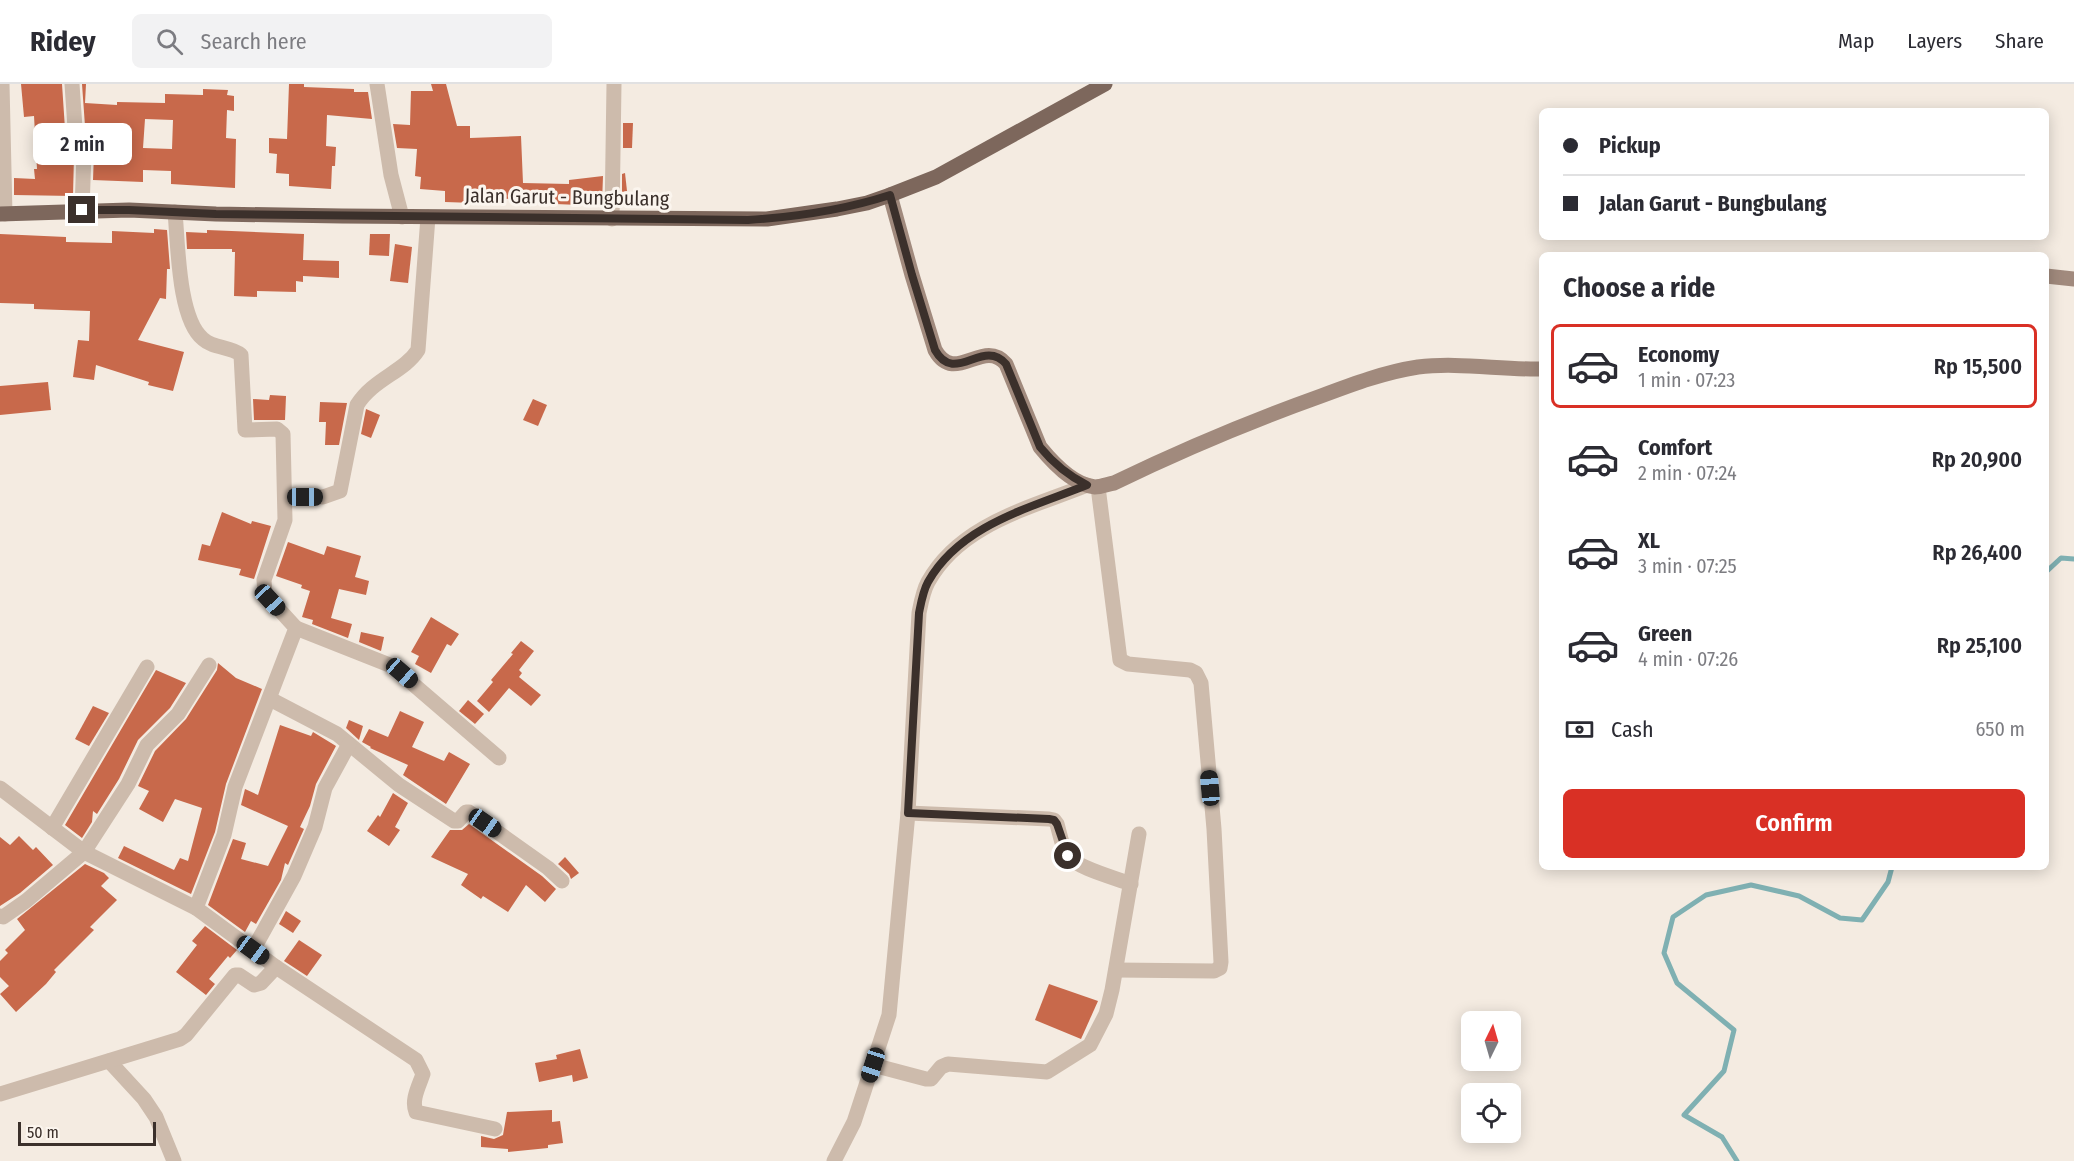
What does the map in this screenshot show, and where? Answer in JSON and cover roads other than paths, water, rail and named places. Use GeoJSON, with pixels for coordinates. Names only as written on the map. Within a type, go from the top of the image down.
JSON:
{"type":"FeatureCollection","features":[{"type":"Feature","properties":{"kind":"main road","name":"Jalan Garut - Bungbulang"},"geometry":{"type":"LineString","coordinates":[[3,214],[82,210],[402,217],[767,219],[867,203],[936,177],[1105,84]]}},
{"type":"Feature","properties":{"kind":"street"},"geometry":{"type":"LineString","coordinates":[[2,84],[3,214]]}},
{"type":"Feature","properties":{"kind":"street"},"geometry":{"type":"LineString","coordinates":[[72,84],[75,128],[84,153],[82,210]]}},
{"type":"Feature","properties":{"kind":"street"},"geometry":{"type":"LineString","coordinates":[[377,84],[391,175],[402,217]]}},
{"type":"Feature","properties":{"kind":"street"},"geometry":{"type":"LineString","coordinates":[[612,219],[614,84]]}},
{"type":"Feature","properties":{"kind":"street"},"geometry":{"type":"LineString","coordinates":[[890,195],[935,350],[941,360],[947,364],[956,364],[989,354],[996,355],[1002,360],[1006,364],[1040,447],[1074,479],[1092,486]]}},
{"type":"Feature","properties":{"kind":"street"},"geometry":{"type":"LineString","coordinates":[[176,212],[182,284],[192,327],[209,344],[236,351],[241,355],[245,430],[273,429],[283,434],[284,526],[264,580],[265,594],[297,628],[379,660],[402,673],[499,758]]}},
{"type":"Feature","properties":{"kind":"street"},"geometry":{"type":"LineString","coordinates":[[285,495],[323,497],[340,491],[357,405],[363,395],[375,384],[414,357],[418,350],[428,216]]}},
{"type":"Feature","properties":{"kind":"street"},"geometry":{"type":"LineString","coordinates":[[2049,276],[2074,279]]}},
{"type":"Feature","properties":{"kind":"street"},"geometry":{"type":"LineString","coordinates":[[834,1161],[854,1122],[889,1016],[908,813],[919,613],[927,584],[951,550],[983,527],[1092,486],[1114,483],[1256,420],[1380,376],[1418,367],[1539,369]]}},
{"type":"Feature","properties":{"kind":"street"},"geometry":{"type":"LineString","coordinates":[[1092,486],[1120,660],[1128,664],[1190,670],[1196,673],[1201,683],[1214,829],[1221,962],[1220,968],[1214,971],[1116,970]]}},
{"type":"Feature","properties":{"kind":"street"},"geometry":{"type":"LineString","coordinates":[[196,908],[224,835],[235,787],[297,628]]}},
{"type":"Feature","properties":{"kind":"street"},"geometry":{"type":"LineString","coordinates":[[0,916],[3,917],[26,901],[84,852],[128,784],[147,745],[178,714],[208,665]]}},
{"type":"Feature","properties":{"kind":"street"},"geometry":{"type":"LineString","coordinates":[[52,828],[147,666]]}},
{"type":"Feature","properties":{"kind":"street"},"geometry":{"type":"LineString","coordinates":[[270,699],[337,734],[399,784],[454,821],[458,821],[466,812],[469,812],[548,868],[562,881]]}},
{"type":"Feature","properties":{"kind":"street"},"geometry":{"type":"LineString","coordinates":[[253,950],[294,876],[315,827],[324,788],[349,744]]}},
{"type":"Feature","properties":{"kind":"street"},"geometry":{"type":"LineString","coordinates":[[0,788],[84,852],[196,908],[276,967],[416,1060],[423,1074],[413,1105],[416,1112],[495,1129]]}},
{"type":"Feature","properties":{"kind":"street"},"geometry":{"type":"LineString","coordinates":[[908,813],[1054,820],[1066,853],[1071,859],[1131,884]]}},
{"type":"Feature","properties":{"kind":"street"},"geometry":{"type":"LineString","coordinates":[[873,1065],[926,1079],[931,1079],[940,1067],[948,1064],[1047,1072],[1090,1045],[1106,1014],[1116,970],[1139,834]]}},
{"type":"Feature","properties":{"kind":"street"},"geometry":{"type":"LineString","coordinates":[[0,1094],[180,1039],[186,1035],[235,975],[239,975],[254,985],[261,983],[276,967]]}},
{"type":"Feature","properties":{"kind":"street"},"geometry":{"type":"LineString","coordinates":[[109,1061],[144,1099],[156,1117],[174,1161]]}},
{"type":"Feature","properties":{"kind":"waterway"},"geometry":{"type":"LineString","coordinates":[[2049,569],[2061,558],[2074,559]]}},
{"type":"Feature","properties":{"kind":"waterway"},"geometry":{"type":"LineString","coordinates":[[1737,1161],[1722,1137],[1684,1115],[1724,1071],[1734,1030],[1677,983],[1664,953],[1673,917],[1706,895],[1751,885],[1799,896],[1840,918],[1862,920],[1888,882],[1891,870]]}}]}
